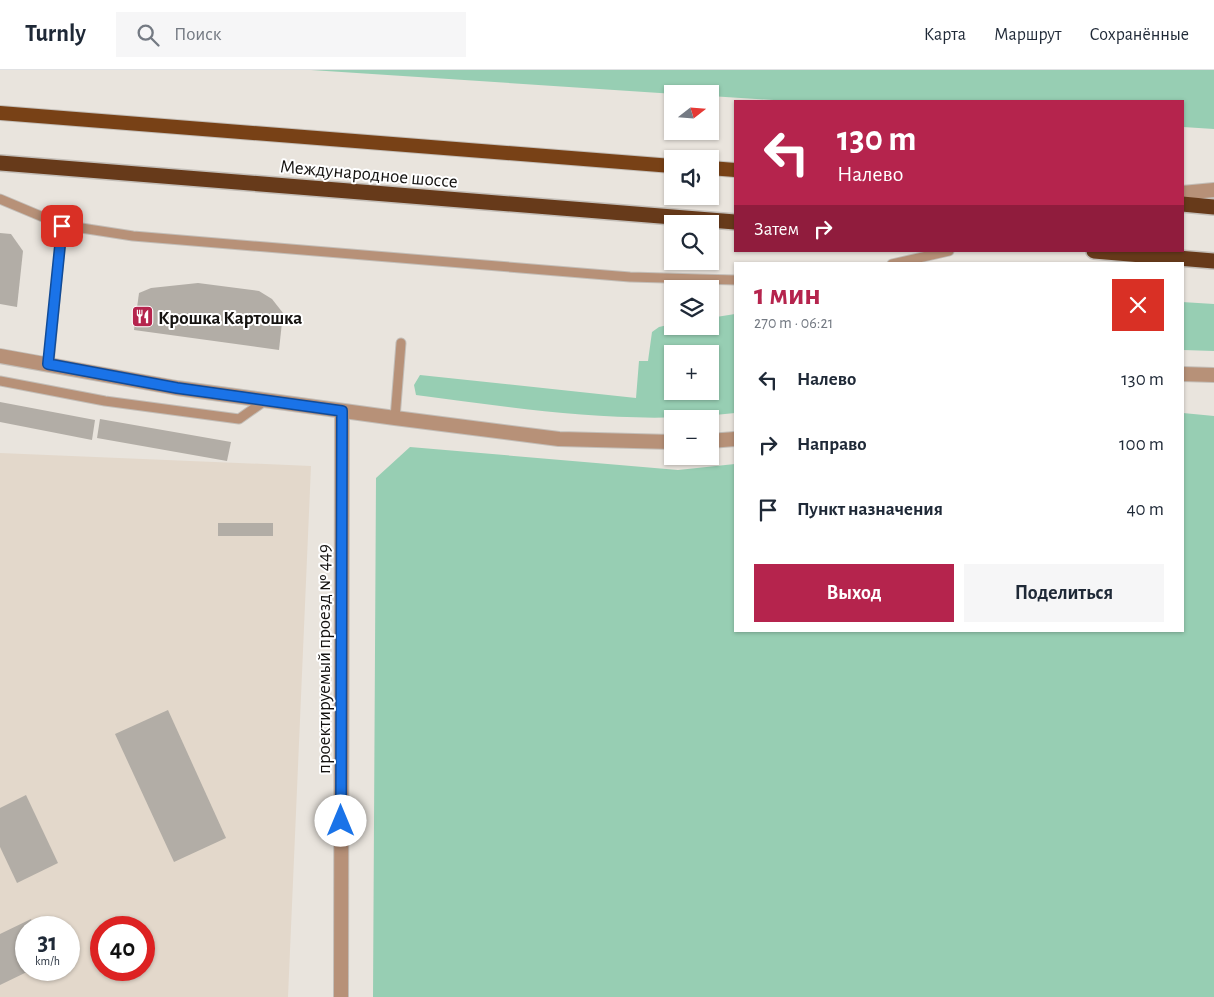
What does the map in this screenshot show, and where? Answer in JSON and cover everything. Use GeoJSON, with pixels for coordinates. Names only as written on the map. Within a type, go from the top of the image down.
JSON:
{"type":"FeatureCollection","features":[{"type":"Feature","properties":{"kind":"highway","name":"Международное шоссе"},"geometry":{"type":"LineString","coordinates":[[0,113],[664,165]]}},
{"type":"Feature","properties":{"kind":"highway","name":"Международное шоссе"},"geometry":{"type":"LineString","coordinates":[[0,163],[734,222]]}},
{"type":"Feature","properties":{"kind":"highway"},"geometry":{"type":"LineString","coordinates":[[719,169],[734,170]]}},
{"type":"Feature","properties":{"kind":"highway"},"geometry":{"type":"LineString","coordinates":[[1184,204],[1214,207]]}},
{"type":"Feature","properties":{"kind":"highway"},"geometry":{"type":"LineString","coordinates":[[1106,252],[1214,261]]}},
{"type":"Feature","properties":{"kind":"street"},"geometry":{"type":"LineString","coordinates":[[1184,193],[1214,190]]}},
{"type":"Feature","properties":{"kind":"street"},"geometry":{"type":"LineString","coordinates":[[0,356],[177,388],[395,418],[559,438],[664,442]]}},
{"type":"Feature","properties":{"kind":"street"},"geometry":{"type":"LineString","coordinates":[[1184,374],[1214,374]]}},
{"type":"Feature","properties":{"kind":"street","name":"проектируемый проезд № 449"},"geometry":{"type":"LineString","coordinates":[[341,997],[342,411]]}},
{"type":"Feature","properties":{"kind":"street"},"geometry":{"type":"LineString","coordinates":[[719,440],[734,440]]}},
{"type":"Feature","properties":{"kind":"lane"},"geometry":{"type":"LineString","coordinates":[[0,199],[62,226],[133,236],[630,278],[734,280]]}},
{"type":"Feature","properties":{"kind":"lane"},"geometry":{"type":"LineString","coordinates":[[48,364],[62,226]]}},
{"type":"Feature","properties":{"kind":"lane"},"geometry":{"type":"LineString","coordinates":[[901,262],[945,252]]}},
{"type":"Feature","properties":{"kind":"lane"},"geometry":{"type":"LineString","coordinates":[[395,418],[402,343]]}},
{"type":"Feature","properties":{"kind":"lane"},"geometry":{"type":"LineString","coordinates":[[0,381],[105,401],[239,418],[266,400]]}},
{"type":"Feature","properties":{"kind":"shaded area"},"geometry":{"type":"Polygon","coordinates":[[[0,453],[311,466],[288,997],[0,997],[0,453]]]}},
{"type":"Feature","properties":{"kind":"green space"},"geometry":{"type":"Polygon","coordinates":[[[311,70],[1214,70],[1214,129],[1184,127],[1184,100],[774,100],[719,97],[719,85],[664,85],[664,93],[311,70]]]}},
{"type":"Feature","properties":{"kind":"green space"},"geometry":{"type":"Polygon","coordinates":[[[1184,302],[1214,304],[1214,351],[1184,350],[1184,302]]]}},
{"type":"Feature","properties":{"kind":"green space"},"geometry":{"type":"Polygon","coordinates":[[[734,314],[734,413],[719,415],[719,410],[664,410],[664,418],[615,417],[535,410],[416,395],[414,385],[420,375],[636,398],[639,361],[648,361],[652,332],[664,326],[664,335],[719,335],[719,317],[734,314]]]}},
{"type":"Feature","properties":{"kind":"green space"},"geometry":{"type":"Polygon","coordinates":[[[1184,413],[1214,416],[1214,997],[373,997],[376,478],[410,447],[678,470],[734,464],[734,632],[1184,632],[1184,413]]]}},
{"type":"Feature","properties":{"kind":"building"},"geometry":{"type":"Polygon","coordinates":[[[0,233],[11,234],[23,251],[17,307],[0,304],[0,233]]]}},
{"type":"Feature","properties":{"kind":"building"},"geometry":{"type":"Polygon","coordinates":[[[198,283],[259,291],[272,299],[283,313],[279,350],[134,330],[139,293],[151,288],[198,283]]]}},
{"type":"Feature","properties":{"kind":"building"},"geometry":{"type":"Polygon","coordinates":[[[0,402],[95,420],[92,440],[0,422],[0,402]]]}},
{"type":"Feature","properties":{"kind":"building"},"geometry":{"type":"Polygon","coordinates":[[[100,419],[231,442],[227,461],[97,438],[100,419]]]}},
{"type":"Feature","properties":{"kind":"building"},"geometry":{"type":"Polygon","coordinates":[[[218,523],[273,523],[273,536],[218,536],[218,523]]]}},
{"type":"Feature","properties":{"kind":"building"},"geometry":{"type":"Polygon","coordinates":[[[168,710],[226,838],[174,862],[115,734],[168,710]]]}},
{"type":"Feature","properties":{"kind":"building"},"geometry":{"type":"Polygon","coordinates":[[[26,795],[58,863],[17,883],[0,847],[0,808],[26,795]]]}},
{"type":"Feature","properties":{"kind":"building"},"geometry":{"type":"Polygon","coordinates":[[[15,927],[15,978],[0,985],[0,934],[15,927]]]}},
{"type":"Feature","properties":{"kind":"place","name":"Крошка Картошка"},"geometry":{"type":"Point","coordinates":[142,317]}},
{"type":"Feature","properties":{"kind":"route"},"geometry":{"type":"LineString","coordinates":[[62,226],[48,364],[177,388],[342,411],[341,821]]}}]}
